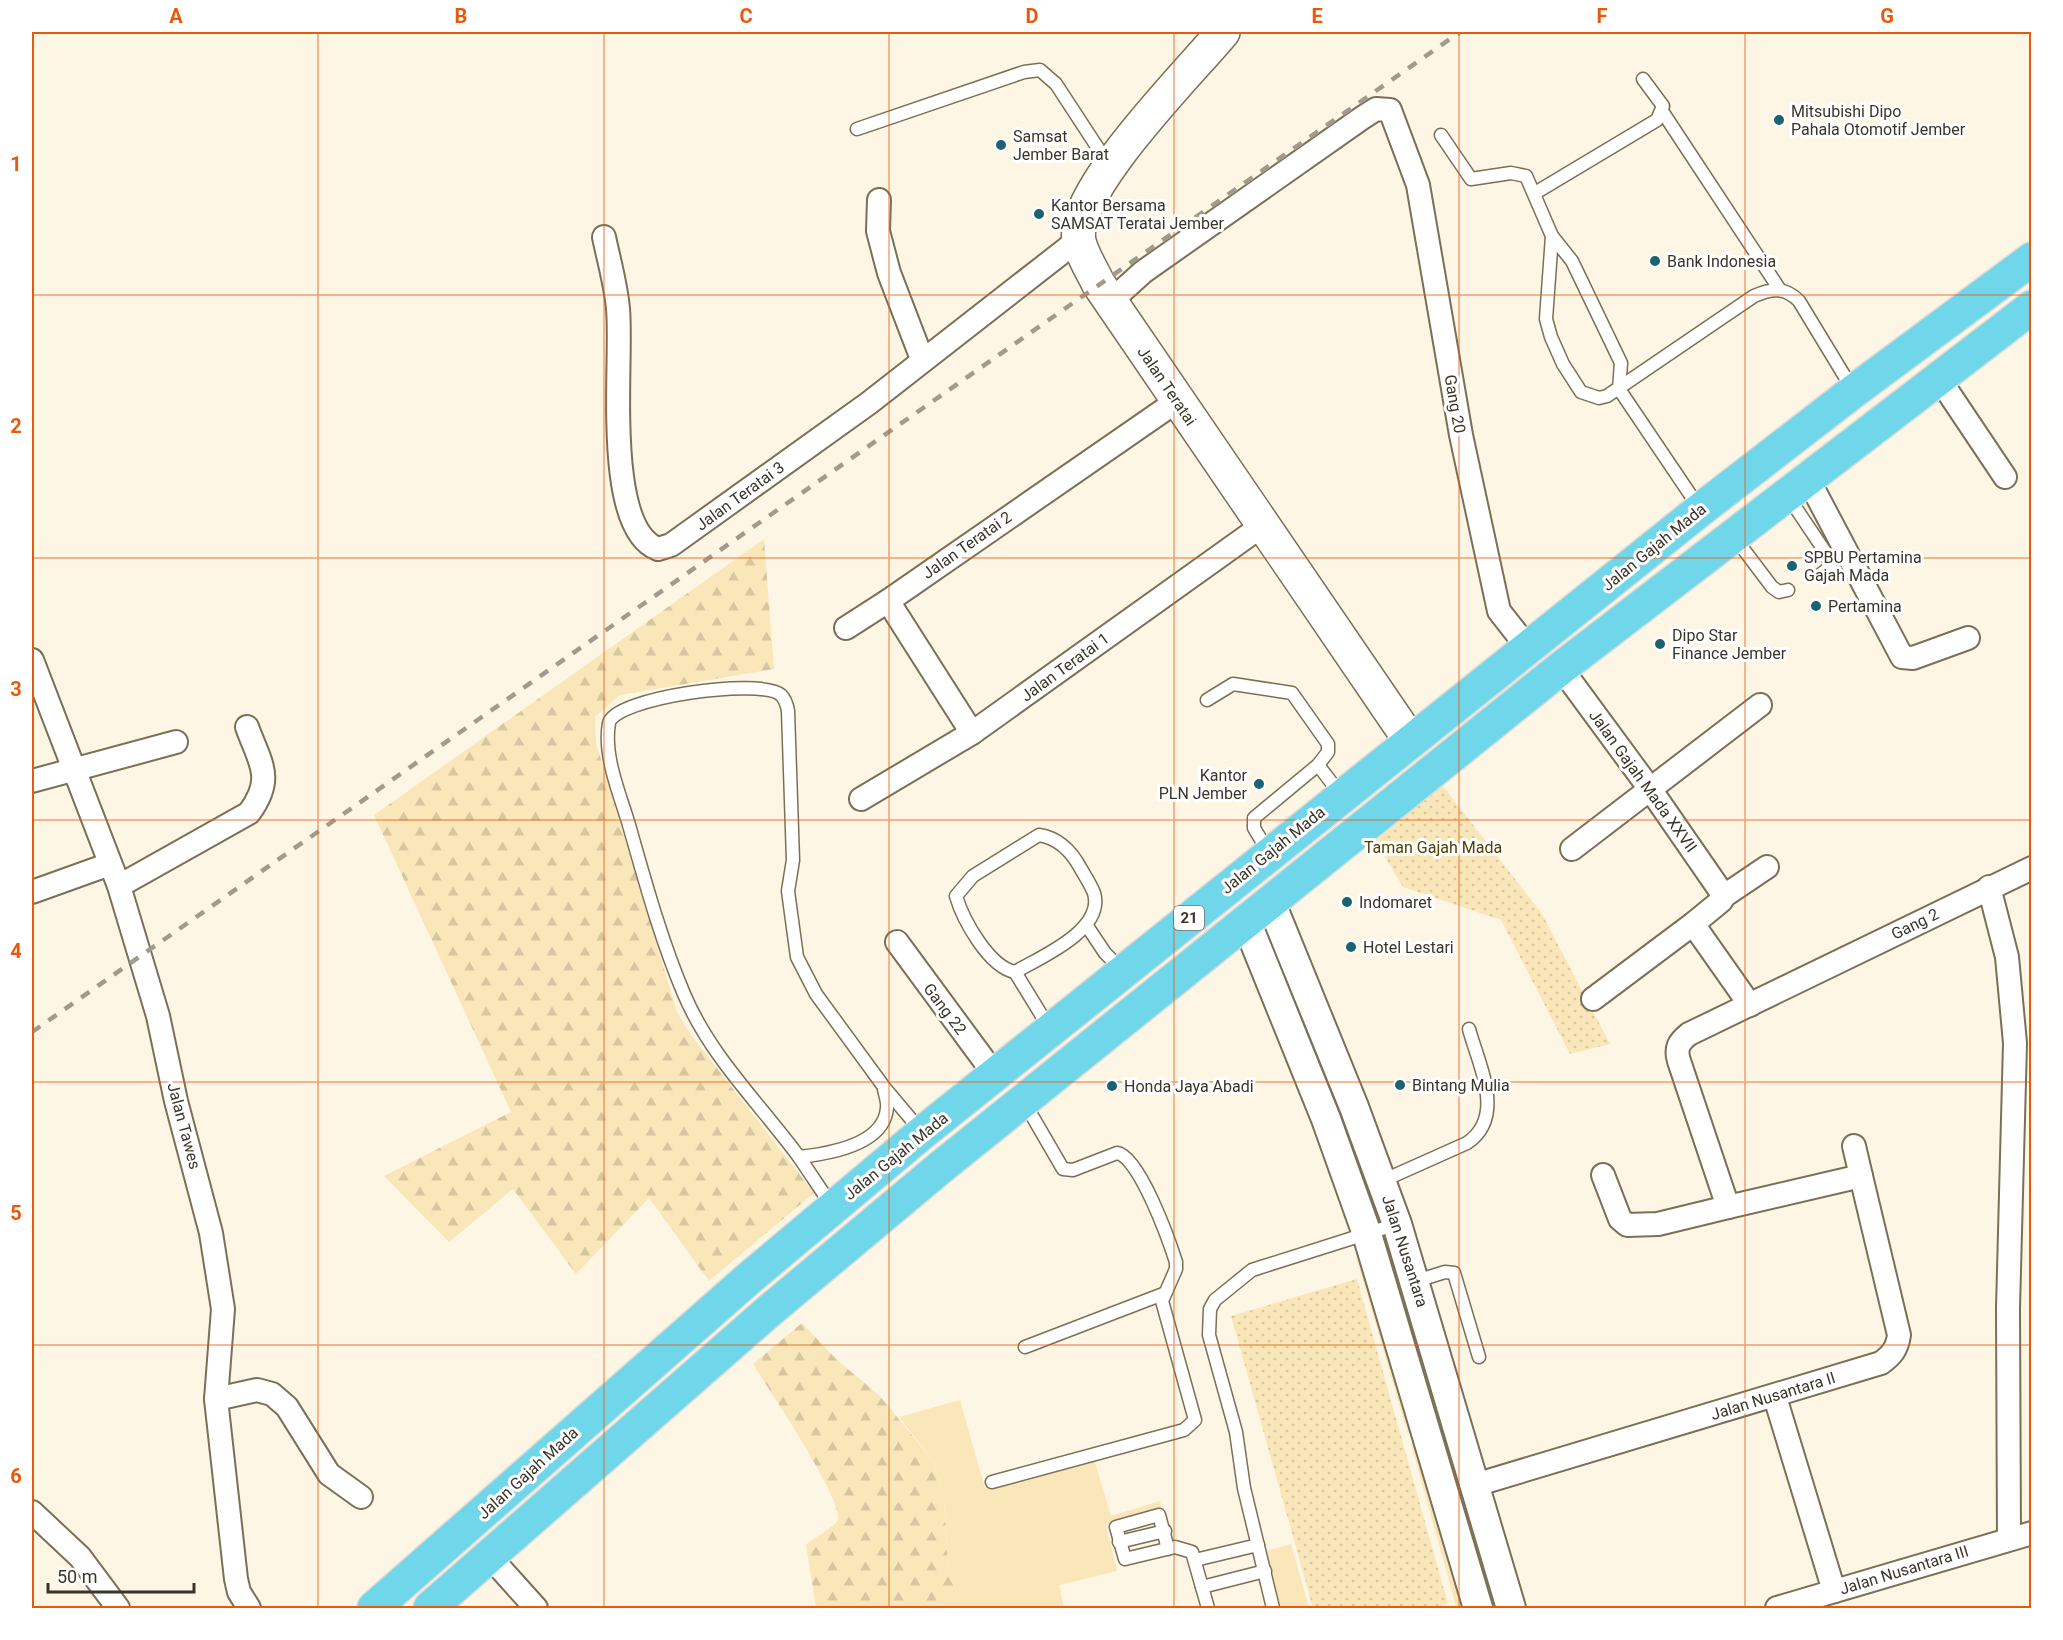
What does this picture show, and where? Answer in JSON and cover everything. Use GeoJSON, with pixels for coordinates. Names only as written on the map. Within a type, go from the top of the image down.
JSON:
{"type":"FeatureCollection","features":[{"type":"Feature","properties":{"kind":"highway","name":"Jalan Gajah Mada"},"geometry":{"type":"LineString","coordinates":[[374,1608],[832,1208],[922,1133],[1341,795],[1700,510],[1854,391],[2030,265]]}},
{"type":"Feature","properties":{"kind":"highway","name":"21"},"geometry":{"type":"LineString","coordinates":[[430,1608],[769,1311],[1024,1101],[1561,668],[2031,307]]}},
{"type":"Feature","properties":{"kind":"highway"},"geometry":{"type":"LineString","coordinates":[[579,1429],[603,1456]]}},
{"type":"Feature","properties":{"kind":"main road"},"geometry":{"type":"LineString","coordinates":[[1078,240],[1086,207],[1109,165],[1223,32]]}},
{"type":"Feature","properties":{"kind":"main road","name":"Jalan Teratai"},"geometry":{"type":"LineString","coordinates":[[1078,240],[1098,284],[1410,740]]}},
{"type":"Feature","properties":{"kind":"street","name":"Gang 20"},"geometry":{"type":"LineString","coordinates":[[1111,301],[1143,272],[1376,109],[1390,110],[1407,150],[1418,185],[1461,435],[1499,611],[1528,648]]}},
{"type":"Feature","properties":{"kind":"street"},"geometry":{"type":"LineString","coordinates":[[879,200],[880,242],[889,273],[922,359]]}},
{"type":"Feature","properties":{"kind":"street","name":"Jalan Teratai 3"},"geometry":{"type":"LineString","coordinates":[[604,237],[618,309],[618,451],[625,498],[644,542],[658,549],[670,545],[869,403],[922,359],[1078,240]]}},
{"type":"Feature","properties":{"kind":"street"},"geometry":{"type":"LineString","coordinates":[[1938,377],[2005,477]]}},
{"type":"Feature","properties":{"kind":"street","name":"Jalan Teratai 2"},"geometry":{"type":"LineString","coordinates":[[846,628],[1177,401]]}},
{"type":"Feature","properties":{"kind":"street"},"geometry":{"type":"LineString","coordinates":[[1797,487],[1902,657],[1913,658],[1968,638]]}},
{"type":"Feature","properties":{"kind":"street","name":"Jalan Teratai 1"},"geometry":{"type":"LineString","coordinates":[[861,799],[972,733],[1263,525]]}},
{"type":"Feature","properties":{"kind":"street"},"geometry":{"type":"LineString","coordinates":[[888,601],[972,733]]}},
{"type":"Feature","properties":{"kind":"street","name":"Jalan Tawes"},"geometry":{"type":"LineString","coordinates":[[32,660],[119,886],[158,1016],[176,1101],[211,1233],[223,1309],[216,1399],[236,1580],[239,1592],[249,1608]]}},
{"type":"Feature","properties":{"kind":"street","name":"Jalan Gajah Mada XXVII"},"geometry":{"type":"LineString","coordinates":[[1561,668],[1650,789],[1724,896]]}},
{"type":"Feature","properties":{"kind":"street"},"geometry":{"type":"LineString","coordinates":[[1572,849],[1760,705]]}},
{"type":"Feature","properties":{"kind":"street"},"geometry":{"type":"LineString","coordinates":[[119,886],[249,813],[263,795],[264,774],[247,726]]}},
{"type":"Feature","properties":{"kind":"street"},"geometry":{"type":"LineString","coordinates":[[32,781],[176,741]]}},
{"type":"Feature","properties":{"kind":"street"},"geometry":{"type":"LineString","coordinates":[[32,892],[110,864]]}},
{"type":"Feature","properties":{"kind":"street"},"geometry":{"type":"LineString","coordinates":[[1593,999],[1693,924],[1724,896],[1767,867]]}},
{"type":"Feature","properties":{"kind":"street","name":"Gang 2"},"geometry":{"type":"LineString","coordinates":[[1728,1207],[1676,1051],[1689,1034],[2031,868]]}},
{"type":"Feature","properties":{"kind":"street"},"geometry":{"type":"LineString","coordinates":[[1989,887],[2007,957],[2023,1043],[2008,1308],[2009,1539]]}},
{"type":"Feature","properties":{"kind":"street","name":"Jalan Nusantara"},"geometry":{"type":"LineString","coordinates":[[1258,912],[1382,1181],[1416,1281],[1511,1608]]}},
{"type":"Feature","properties":{"kind":"street","name":"Jalan Nusantara"},"geometry":{"type":"LineString","coordinates":[[1258,912],[1322,1108],[1367,1234],[1478,1608]]}},
{"type":"Feature","properties":{"kind":"street"},"geometry":{"type":"LineString","coordinates":[[1693,924],[1750,1005]]}},
{"type":"Feature","properties":{"kind":"street","name":"Gang 22"},"geometry":{"type":"LineString","coordinates":[[897,942],[995,1075]]}},
{"type":"Feature","properties":{"kind":"street","name":"Jalan Nusantara II"},"geometry":{"type":"LineString","coordinates":[[1475,1485],[1775,1397],[1881,1363],[1897,1348],[1899,1335],[1854,1146]]}},
{"type":"Feature","properties":{"kind":"street"},"geometry":{"type":"LineString","coordinates":[[1603,1175],[1620,1219],[1627,1225],[1658,1224],[1861,1176]]}},
{"type":"Feature","properties":{"kind":"street"},"geometry":{"type":"LineString","coordinates":[[216,1399],[256,1390],[272,1394],[287,1407],[329,1474],[361,1497]]}},
{"type":"Feature","properties":{"kind":"street"},"geometry":{"type":"LineString","coordinates":[[1775,1397],[1834,1591]]}},
{"type":"Feature","properties":{"kind":"street"},"geometry":{"type":"LineString","coordinates":[[32,1512],[80,1557],[117,1608]]}},
{"type":"Feature","properties":{"kind":"street","name":"Jalan Nusantara III"},"geometry":{"type":"LineString","coordinates":[[1777,1608],[2031,1533]]}},
{"type":"Feature","properties":{"kind":"street"},"geometry":{"type":"LineString","coordinates":[[490,1557],[534,1608]]}},
{"type":"Feature","properties":{"kind":"lane"},"geometry":{"type":"LineString","coordinates":[[857,129],[1024,72],[1040,70],[1056,84],[1109,165]]}},
{"type":"Feature","properties":{"kind":"lane"},"geometry":{"type":"LineString","coordinates":[[1535,193],[1657,120],[1663,106],[1643,79]]}},
{"type":"Feature","properties":{"kind":"lane"},"geometry":{"type":"LineString","coordinates":[[1662,111],[1780,290]]}},
{"type":"Feature","properties":{"kind":"lane"},"geometry":{"type":"LineString","coordinates":[[1441,135],[1471,179],[1510,173],[1526,176],[1552,236],[1572,261],[1621,363],[1619,389],[1700,510]]}},
{"type":"Feature","properties":{"kind":"lane"},"geometry":{"type":"LineString","coordinates":[[1552,236],[1546,319],[1563,364],[1581,392],[1599,398],[1619,389],[1754,296],[1780,290],[1790,292],[1799,301],[1854,391]]}},
{"type":"Feature","properties":{"kind":"lane"},"geometry":{"type":"LineString","coordinates":[[1797,487],[1828,556],[1830,567],[1820,575]]}},
{"type":"Feature","properties":{"kind":"lane"},"geometry":{"type":"LineString","coordinates":[[1733,535],[1772,587],[1779,592],[1788,590]]}},
{"type":"Feature","properties":{"kind":"lane"},"geometry":{"type":"LineString","coordinates":[[1207,700],[1233,684],[1292,693],[1328,744],[1328,752],[1318,765],[1254,818],[1254,828],[1269,853]]}},
{"type":"Feature","properties":{"kind":"lane"},"geometry":{"type":"LineString","coordinates":[[832,1208],[799,1157],[719,1056],[684,995],[642,869],[614,773],[608,740],[610,722],[616,712],[663,698],[738,686],[763,688],[780,693],[786,701],[793,860],[788,891],[797,957],[816,994],[884,1087],[922,1133]]}},
{"type":"Feature","properties":{"kind":"lane"},"geometry":{"type":"LineString","coordinates":[[1318,765],[1341,795]]}},
{"type":"Feature","properties":{"kind":"lane"},"geometry":{"type":"LineString","coordinates":[[1040,835],[1060,842],[1076,861],[1094,894],[1095,910],[1087,926],[1015,972],[1004,970],[981,944],[960,910],[956,896],[973,876],[1040,835]]}},
{"type":"Feature","properties":{"kind":"lane"},"geometry":{"type":"LineString","coordinates":[[1087,926],[1105,953],[1123,971]]}},
{"type":"Feature","properties":{"kind":"lane"},"geometry":{"type":"LineString","coordinates":[[1015,972],[1051,1030]]}},
{"type":"Feature","properties":{"kind":"lane"},"geometry":{"type":"LineString","coordinates":[[1382,1181],[1467,1143],[1479,1136],[1486,1125],[1489,1103],[1469,1029]]}},
{"type":"Feature","properties":{"kind":"lane"},"geometry":{"type":"LineString","coordinates":[[799,1157],[830,1153],[862,1142],[878,1126],[888,1109],[884,1087]]}},
{"type":"Feature","properties":{"kind":"lane"},"geometry":{"type":"LineString","coordinates":[[992,1482],[1184,1430],[1192,1425],[1194,1416],[1164,1310],[1163,1294],[1176,1269],[1176,1262],[1156,1210],[1130,1160],[1117,1153],[1073,1170],[1063,1169],[1024,1101]]}},
{"type":"Feature","properties":{"kind":"lane"},"geometry":{"type":"LineString","coordinates":[[1273,1608],[1242,1476],[1236,1432],[1209,1335],[1210,1309],[1215,1300],[1252,1270],[1397,1224]]}},
{"type":"Feature","properties":{"kind":"lane"},"geometry":{"type":"LineString","coordinates":[[1416,1281],[1445,1272],[1454,1273],[1479,1357]]}},
{"type":"Feature","properties":{"kind":"lane"},"geometry":{"type":"LineString","coordinates":[[1025,1347],[1163,1294]]}},
{"type":"Feature","properties":{"kind":"lane"},"geometry":{"type":"LineString","coordinates":[[1168,1548],[1165,1531],[1158,1515],[1117,1525],[1119,1542],[1126,1559],[1177,1547],[1192,1552],[1208,1608]]}},
{"type":"Feature","properties":{"kind":"lane"},"geometry":{"type":"LineString","coordinates":[[1195,1560],[1258,1545]]}},
{"type":"Feature","properties":{"kind":"lane"},"geometry":{"type":"LineString","coordinates":[[1202,1587],[1265,1571]]}},
{"type":"Feature","properties":{"kind":"green space"},"geometry":{"type":"Polygon","coordinates":[[[764,539],[774,669],[620,695],[595,717],[596,743],[677,1012],[691,1035],[814,1193],[709,1281],[649,1198],[576,1274],[513,1189],[449,1242],[384,1176],[511,1112],[374,815],[764,539]]]}},
{"type":"Feature","properties":{"kind":"green space","name":"Taman Gajah Mada"},"geometry":{"type":"Polygon","coordinates":[[[1443,786],[1542,914],[1610,1044],[1570,1054],[1501,920],[1403,887],[1371,834],[1443,786]]]}},
{"type":"Feature","properties":{"kind":"green space"},"geometry":{"type":"Polygon","coordinates":[[[1280,962],[1285,962],[1378,1216],[1374,1215],[1278,965],[1280,962]]]}},
{"type":"Feature","properties":{"kind":"green space"},"geometry":{"type":"Polygon","coordinates":[[[1387,1239],[1500,1608],[1488,1608],[1382,1242],[1387,1239]]]}},
{"type":"Feature","properties":{"kind":"green space"},"geometry":{"type":"Polygon","coordinates":[[[1361,1256],[1414,1432],[1408,1434],[1356,1257],[1361,1256]]]}},
{"type":"Feature","properties":{"kind":"green space"},"geometry":{"type":"Polygon","coordinates":[[[1357,1279],[1448,1604],[1433,1608],[1313,1608],[1231,1316],[1357,1279]]]}},
{"type":"Feature","properties":{"kind":"green space"},"geometry":{"type":"Polygon","coordinates":[[[802,1323],[837,1360],[879,1395],[934,1462],[944,1501],[948,1570],[962,1608],[816,1608],[806,1545],[836,1522],[838,1519],[836,1507],[817,1467],[753,1364],[802,1323]]]}},
{"type":"Feature","properties":{"kind":"green space"},"geometry":{"type":"Polygon","coordinates":[[[960,1400],[985,1488],[1094,1459],[1111,1516],[1160,1501],[1162,1509],[1106,1525],[1117,1571],[1059,1585],[1064,1608],[962,1608],[948,1570],[944,1501],[934,1462],[899,1417],[960,1400]]]}},
{"type":"Feature","properties":{"kind":"green space"},"geometry":{"type":"Polygon","coordinates":[[[1417,1442],[1464,1608],[1449,1608],[1456,1606],[1411,1444],[1417,1442]]]}},
{"type":"Feature","properties":{"kind":"green space"},"geometry":{"type":"Polygon","coordinates":[[[1291,1544],[1309,1608],[1281,1608],[1266,1551],[1291,1544]]]}},
{"type":"Feature","properties":{"kind":"railway"},"geometry":{"type":"LineString","coordinates":[[32,1032],[1460,32]]}},
{"type":"Feature","properties":{"kind":"place","name":"Mitsubishi Dipo Pahala Otomotif Jember"},"geometry":{"type":"Point","coordinates":[1779,120]}},
{"type":"Feature","properties":{"kind":"place","name":"Samsat Jember Barat"},"geometry":{"type":"Point","coordinates":[1001,145]}},
{"type":"Feature","properties":{"kind":"place","name":"Kantor Bersama SAMSAT Teratai Jember"},"geometry":{"type":"Point","coordinates":[1039,214]}},
{"type":"Feature","properties":{"kind":"place","name":"Bank Indonesia"},"geometry":{"type":"Point","coordinates":[1655,261]}},
{"type":"Feature","properties":{"kind":"place","name":"SPBU Pertamina Gajah Mada"},"geometry":{"type":"Point","coordinates":[1792,566]}},
{"type":"Feature","properties":{"kind":"place","name":"Pertamina"},"geometry":{"type":"Point","coordinates":[1816,606]}},
{"type":"Feature","properties":{"kind":"place","name":"Dipo Star Finance Jember"},"geometry":{"type":"Point","coordinates":[1660,644]}},
{"type":"Feature","properties":{"kind":"place","name":"Kantor PLN Jember"},"geometry":{"type":"Point","coordinates":[1259,784]}},
{"type":"Feature","properties":{"kind":"place","name":"Indomaret"},"geometry":{"type":"Point","coordinates":[1347,902]}},
{"type":"Feature","properties":{"kind":"place","name":"Hotel Lestari"},"geometry":{"type":"Point","coordinates":[1351,947]}},
{"type":"Feature","properties":{"kind":"place","name":"Bintang Mulia"},"geometry":{"type":"Point","coordinates":[1400,1085]}},
{"type":"Feature","properties":{"kind":"place","name":"Honda Jaya Abadi"},"geometry":{"type":"Point","coordinates":[1112,1086]}}]}
